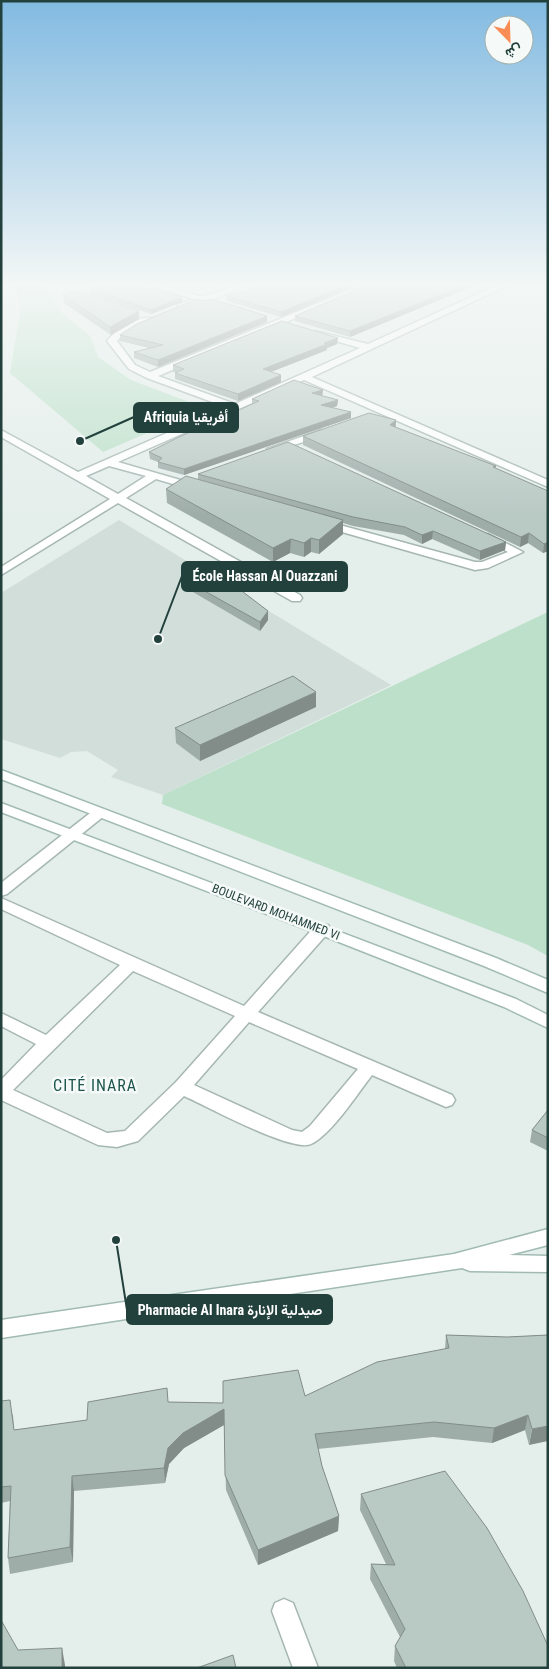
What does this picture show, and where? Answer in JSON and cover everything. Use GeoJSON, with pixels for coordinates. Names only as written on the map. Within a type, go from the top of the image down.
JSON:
{"type":"FeatureCollection","features":[{"type":"Feature","properties":{"kind":"street"},"geometry":{"type":"LineString","coordinates":[[127,360],[132,367],[150,376],[236,406]]}},
{"type":"Feature","properties":{"kind":"street"},"geometry":{"type":"LineString","coordinates":[[150,376],[188,360]]}},
{"type":"Feature","properties":{"kind":"street"},"geometry":{"type":"LineString","coordinates":[[77,476],[340,360]]}},
{"type":"Feature","properties":{"kind":"street"},"geometry":{"type":"LineString","coordinates":[[304,377],[548,484]]}},
{"type":"Feature","properties":{"kind":"street"},"geometry":{"type":"LineString","coordinates":[[367,418],[384,412]]}},
{"type":"Feature","properties":{"kind":"street"},"geometry":{"type":"LineString","coordinates":[[260,454],[331,429]]}},
{"type":"Feature","properties":{"kind":"street"},"geometry":{"type":"LineString","coordinates":[[1,433],[296,598]]}},
{"type":"Feature","properties":{"kind":"street"},"geometry":{"type":"LineString","coordinates":[[287,444],[305,452]]}},
{"type":"Feature","properties":{"kind":"street"},"geometry":{"type":"LineString","coordinates":[[108,462],[206,491]]}},
{"type":"Feature","properties":{"kind":"street"},"geometry":{"type":"LineString","coordinates":[[1,572],[154,476]]}},
{"type":"Feature","properties":{"kind":"street"},"geometry":{"type":"LineString","coordinates":[[178,483],[196,476]]}},
{"type":"Feature","properties":{"kind":"street"},"geometry":{"type":"LineString","coordinates":[[311,520],[475,566],[484,566],[517,552],[513,548],[477,532]]}},
{"type":"Feature","properties":{"kind":"street"},"geometry":{"type":"LineString","coordinates":[[1,774],[463,952],[548,987]]}},
{"type":"Feature","properties":{"kind":"street","name":"BOULEVARD MOHAMMED VI"},"geometry":{"type":"LineString","coordinates":[[1,807],[71,836],[322,929],[510,1003],[548,1022]]}},
{"type":"Feature","properties":{"kind":"street"},"geometry":{"type":"LineString","coordinates":[[1,891],[99,813]]}},
{"type":"Feature","properties":{"kind":"street"},"geometry":{"type":"LineString","coordinates":[[1,902],[131,964],[446,1100]]}},
{"type":"Feature","properties":{"kind":"street"},"geometry":{"type":"LineString","coordinates":[[131,964],[48,1042],[1,1091],[105,1140],[117,1140],[131,1136],[182,1087],[322,929]]}},
{"type":"Feature","properties":{"kind":"street"},"geometry":{"type":"LineString","coordinates":[[1,1019],[48,1042]]}},
{"type":"Feature","properties":{"kind":"street"},"geometry":{"type":"LineString","coordinates":[[182,1087],[289,1137],[305,1139],[317,1131],[370,1066]]}},
{"type":"Feature","properties":{"kind":"street"},"geometry":{"type":"LineString","coordinates":[[1,1329],[454,1262],[548,1237]]}},
{"type":"Feature","properties":{"kind":"street"},"geometry":{"type":"LineString","coordinates":[[454,1262],[548,1264]]}},
{"type":"Feature","properties":{"kind":"street"},"geometry":{"type":"LineString","coordinates":[[284,1611],[306,1668]]}},
{"type":"Feature","properties":{"kind":"shaded area"},"geometry":{"type":"Polygon","coordinates":[[[119,520],[391,685],[163,795],[111,777],[118,770],[87,751],[71,752],[60,758],[1,739],[1,593],[119,520]]]}},
{"type":"Feature","properties":{"kind":"green space"},"geometry":{"type":"Polygon","coordinates":[[[12,360],[102,360],[131,380],[205,408],[103,452],[10,373],[12,360]]]}},
{"type":"Feature","properties":{"kind":"green space"},"geometry":{"type":"Polygon","coordinates":[[[548,612],[548,956],[528,945],[162,804],[163,795],[548,612]]]}},
{"type":"Feature","properties":{"kind":"building"},"geometry":{"type":"Polygon","coordinates":[[[186,360],[286,360],[263,369],[281,375],[238,394],[175,373],[184,369],[173,365],[186,360]]]}},
{"type":"Feature","properties":{"kind":"building"},"geometry":{"type":"Polygon","coordinates":[[[294,380],[323,390],[312,393],[338,400],[321,405],[351,412],[184,469],[158,462],[162,458],[149,452],[259,401],[252,399],[294,380]]]}},
{"type":"Feature","properties":{"kind":"building"},"geometry":{"type":"Polygon","coordinates":[[[369,413],[396,420],[390,425],[496,466],[493,467],[548,491],[548,542],[544,544],[529,533],[521,537],[303,436],[369,413]]]}},
{"type":"Feature","properties":{"kind":"building"},"geometry":{"type":"Polygon","coordinates":[[[288,442],[506,542],[480,551],[433,531],[422,535],[405,527],[353,517],[198,474],[288,442]]]}},
{"type":"Feature","properties":{"kind":"building"},"geometry":{"type":"Polygon","coordinates":[[[186,476],[343,520],[319,540],[311,538],[304,543],[291,539],[273,548],[166,489],[186,476]]]}},
{"type":"Feature","properties":{"kind":"building"},"geometry":{"type":"Polygon","coordinates":[[[213,569],[268,611],[260,622],[185,580],[213,569]]]}},
{"type":"Feature","properties":{"kind":"building"},"geometry":{"type":"Polygon","coordinates":[[[293,676],[316,692],[200,745],[175,728],[293,676]]]}},
{"type":"Feature","properties":{"kind":"building"},"geometry":{"type":"Polygon","coordinates":[[[548,1110],[548,1138],[532,1130],[548,1110]]]}},
{"type":"Feature","properties":{"kind":"building"},"geometry":{"type":"Polygon","coordinates":[[[446,1335],[507,1337],[548,1335],[548,1426],[532,1429],[528,1415],[494,1428],[434,1422],[315,1434],[322,1466],[339,1516],[258,1550],[225,1475],[224,1409],[183,1433],[168,1448],[164,1468],[72,1476],[70,1547],[8,1558],[11,1486],[1,1487],[1,1401],[10,1400],[14,1430],[87,1420],[88,1402],[167,1388],[168,1402],[223,1403],[223,1381],[298,1370],[305,1396],[377,1362],[449,1348],[446,1335]]]}},
{"type":"Feature","properties":{"kind":"building"},"geometry":{"type":"Polygon","coordinates":[[[445,1471],[487,1528],[523,1591],[548,1646],[548,1668],[406,1668],[395,1646],[405,1629],[371,1564],[395,1565],[361,1494],[445,1471]]]}},
{"type":"Feature","properties":{"kind":"building"},"geometry":{"type":"Polygon","coordinates":[[[1,1620],[18,1650],[62,1648],[62,1668],[1,1668],[1,1620]]]}},
{"type":"Feature","properties":{"kind":"building"},"geometry":{"type":"Polygon","coordinates":[[[233,1655],[236,1668],[197,1668],[233,1655]]]}},
{"type":"Feature","properties":{"kind":"place","name":"Afriquia أفريقيا"},"geometry":{"type":"Point","coordinates":[80,441]}},
{"type":"Feature","properties":{"kind":"place","name":"École Hassan Al Ouazzani"},"geometry":{"type":"Point","coordinates":[158,639]}},
{"type":"Feature","properties":{"kind":"place","name":"Pharmacie Al Inara صيدلية الإنارة"},"geometry":{"type":"Point","coordinates":[116,1240]}},
{"type":"Feature","properties":{"kind":"district","name":"CITÉ INARA"},"geometry":{"type":"Point","coordinates":[95,1085]}}]}
